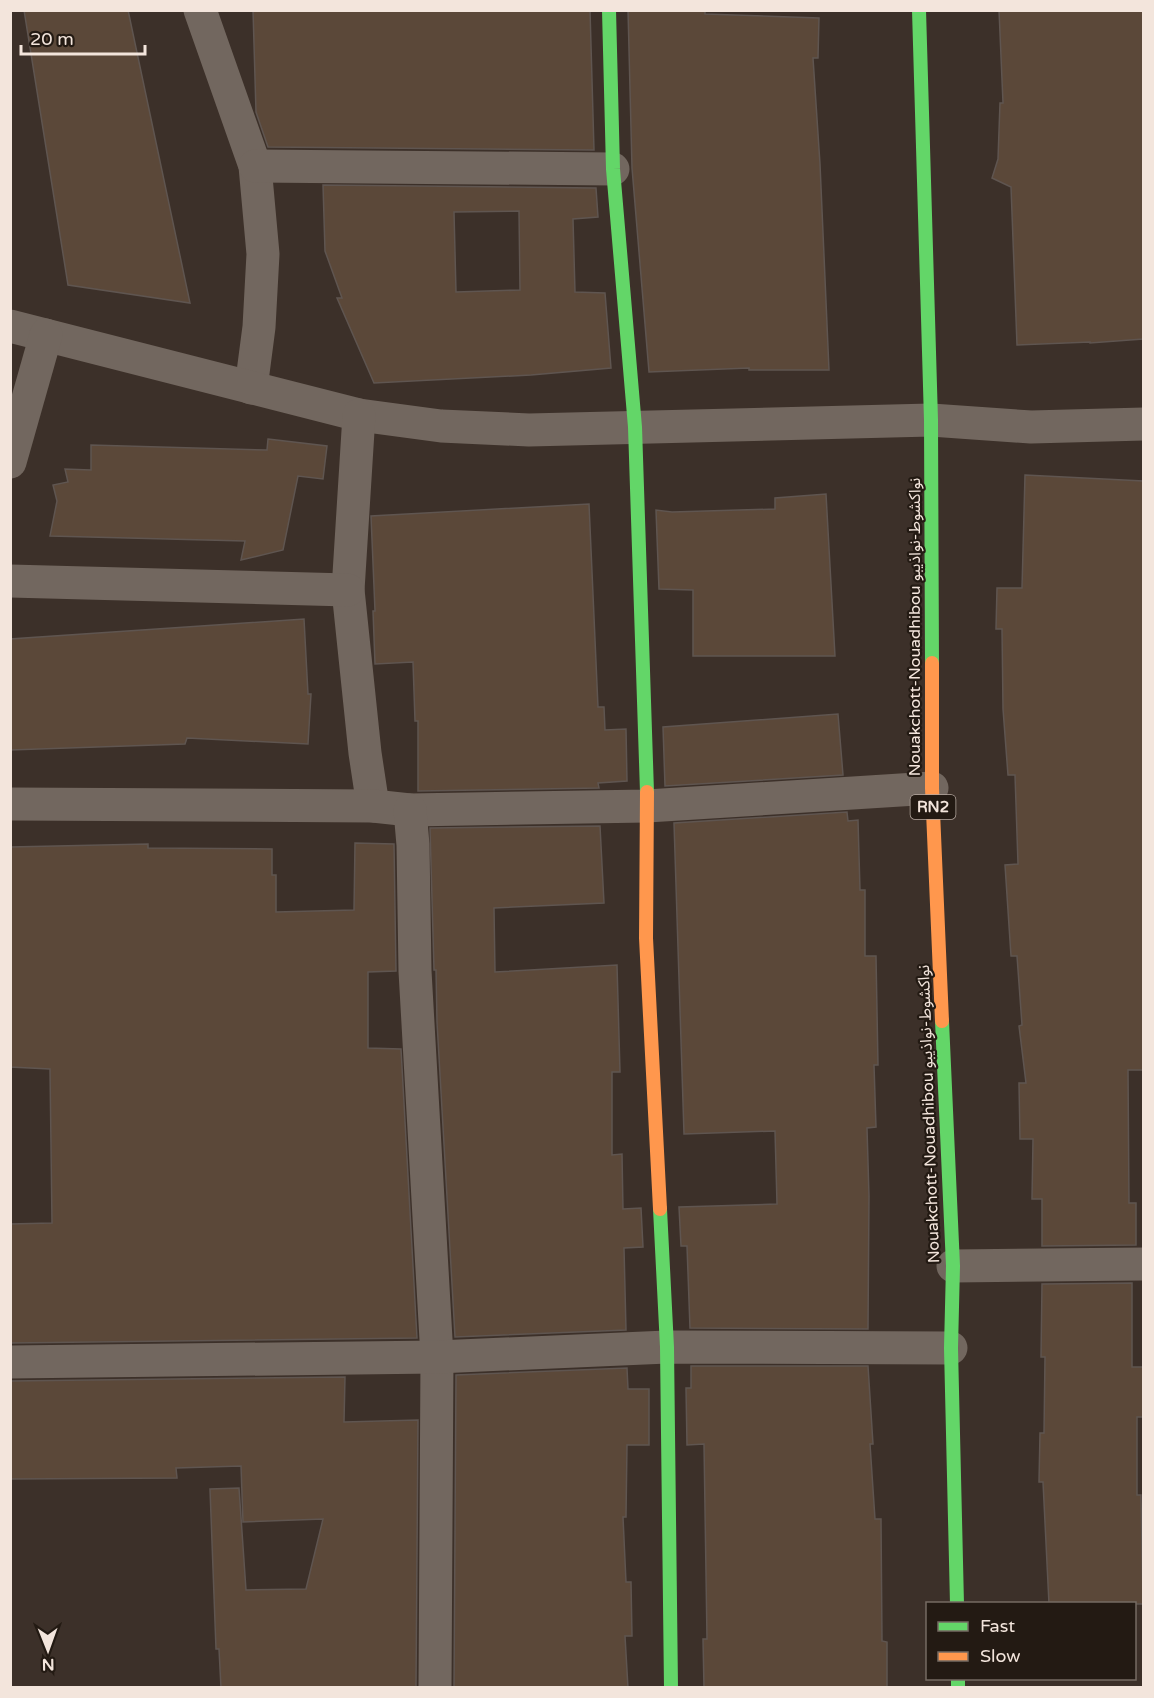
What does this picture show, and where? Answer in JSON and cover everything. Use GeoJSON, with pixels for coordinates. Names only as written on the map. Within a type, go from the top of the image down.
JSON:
{"type":"FeatureCollection","features":[{"type":"Feature","properties":{"kind":"main road"},"geometry":{"type":"LineString","coordinates":[[609,10],[613,168],[635,427],[647,806],[646,938],[667,1347],[671,1688]]}},
{"type":"Feature","properties":{"kind":"main road","name":"Nouakchott-Nouadhibou نواكشوط-نواذيبو"},"geometry":{"type":"LineString","coordinates":[[919,10],[931,420],[932,788],[952,1266],[951,1348],[957,1602]]}},
{"type":"Feature","properties":{"kind":"street"},"geometry":{"type":"LineString","coordinates":[[200,10],[255,166],[263,255],[259,327],[251,388]]}},
{"type":"Feature","properties":{"kind":"street"},"geometry":{"type":"LineString","coordinates":[[255,166],[613,168]]}},
{"type":"Feature","properties":{"kind":"street"},"geometry":{"type":"LineString","coordinates":[[10,327],[359,415],[441,426],[529,430],[931,420],[1031,427],[1143,424]]}},
{"type":"Feature","properties":{"kind":"street"},"geometry":{"type":"LineString","coordinates":[[10,462],[46,335]]}},
{"type":"Feature","properties":{"kind":"street"},"geometry":{"type":"LineString","coordinates":[[359,415],[348,590],[364,753],[373,806]]}},
{"type":"Feature","properties":{"kind":"street"},"geometry":{"type":"LineString","coordinates":[[10,581],[348,590]]}},
{"type":"Feature","properties":{"kind":"street"},"geometry":{"type":"LineString","coordinates":[[10,804],[373,806],[410,810],[647,806],[932,788]]}},
{"type":"Feature","properties":{"kind":"street"},"geometry":{"type":"LineString","coordinates":[[410,810],[413,845],[415,971],[422,1066],[436,1357],[435,1688]]}},
{"type":"Feature","properties":{"kind":"street"},"geometry":{"type":"LineString","coordinates":[[952,1266],[1143,1264]]}},
{"type":"Feature","properties":{"kind":"street"},"geometry":{"type":"LineString","coordinates":[[10,1362],[436,1357],[667,1347],[951,1348]]}},
{"type":"Feature","properties":{"kind":"building"},"geometry":{"type":"Polygon","coordinates":[[[24,10],[128,10],[190,303],[68,285],[24,10]]]}},
{"type":"Feature","properties":{"kind":"building"},"geometry":{"type":"Polygon","coordinates":[[[253,10],[590,10],[594,150],[268,147],[256,112],[253,10]]]}},
{"type":"Feature","properties":{"kind":"building"},"geometry":{"type":"Polygon","coordinates":[[[628,10],[705,10],[705,14],[819,18],[818,58],[813,58],[829,370],[749,370],[749,368],[649,372],[632,168],[628,10]]]}},
{"type":"Feature","properties":{"kind":"building"},"geometry":{"type":"Polygon","coordinates":[[[999,10],[1143,10],[1143,339],[1017,345],[1011,187],[992,178],[998,159],[1000,103],[1003,103],[999,10]]]}},
{"type":"Feature","properties":{"kind":"building"},"geometry":{"type":"Polygon","coordinates":[[[323,185],[596,188],[598,217],[573,219],[575,292],[605,293],[611,368],[531,375],[374,383],[337,298],[342,298],[325,251],[323,185]],[[519,211],[454,212],[456,292],[520,290],[519,211]]]}},
{"type":"Feature","properties":{"kind":"building"},"geometry":{"type":"Polygon","coordinates":[[[268,439],[327,446],[323,479],[298,476],[283,550],[241,560],[245,541],[50,536],[57,501],[53,485],[68,482],[65,469],[91,470],[91,445],[267,450],[268,439]]]}},
{"type":"Feature","properties":{"kind":"building"},"geometry":{"type":"Polygon","coordinates":[[[1025,475],[1143,481],[1143,1070],[1128,1070],[1129,1203],[1136,1203],[1136,1245],[1042,1246],[1042,1199],[1032,1199],[1033,1139],[1020,1139],[1019,1083],[1026,1083],[1019,1026],[1022,1025],[1017,956],[1011,956],[1005,865],[1018,864],[1015,775],[1008,775],[1003,709],[1002,629],[996,629],[997,588],[1022,588],[1025,475]]]}},
{"type":"Feature","properties":{"kind":"building"},"geometry":{"type":"Polygon","coordinates":[[[826,494],[835,656],[693,656],[693,590],[659,589],[656,510],[672,512],[775,509],[775,498],[826,494]]]}},
{"type":"Feature","properties":{"kind":"building"},"geometry":{"type":"Polygon","coordinates":[[[589,504],[598,707],[604,707],[605,730],[626,729],[627,781],[598,783],[599,788],[418,791],[418,721],[415,721],[413,662],[375,664],[371,516],[589,504]]]}},
{"type":"Feature","properties":{"kind":"building"},"geometry":{"type":"Polygon","coordinates":[[[304,619],[308,694],[311,694],[308,744],[187,738],[185,744],[10,750],[10,639],[304,619]]]}},
{"type":"Feature","properties":{"kind":"building"},"geometry":{"type":"Polygon","coordinates":[[[838,714],[843,775],[665,786],[663,727],[838,714]]]}},
{"type":"Feature","properties":{"kind":"building"},"geometry":{"type":"Polygon","coordinates":[[[847,812],[848,821],[858,820],[860,890],[865,890],[865,956],[876,956],[878,1065],[874,1065],[876,1127],[867,1128],[868,1329],[690,1328],[687,1246],[681,1246],[679,1207],[777,1204],[775,1131],[684,1134],[674,823],[847,812]]]}},
{"type":"Feature","properties":{"kind":"building"},"geometry":{"type":"Polygon","coordinates":[[[600,826],[604,903],[494,908],[495,972],[617,965],[620,1072],[612,1072],[612,1155],[622,1154],[623,1209],[641,1208],[643,1247],[624,1248],[626,1330],[455,1337],[436,970],[434,970],[430,828],[600,826]]]}},
{"type":"Feature","properties":{"kind":"building"},"geometry":{"type":"Polygon","coordinates":[[[355,843],[394,844],[396,971],[368,972],[368,1048],[401,1049],[417,1338],[10,1343],[10,1224],[52,1223],[50,1069],[10,1067],[10,847],[148,844],[148,848],[272,849],[272,875],[276,875],[276,912],[354,910],[355,843]]]}},
{"type":"Feature","properties":{"kind":"building"},"geometry":{"type":"Polygon","coordinates":[[[1132,1283],[1132,1367],[1143,1367],[1143,1417],[1137,1417],[1137,1495],[1141,1495],[1143,1604],[1136,1604],[1136,1602],[1049,1602],[1043,1482],[1039,1482],[1040,1433],[1044,1433],[1045,1357],[1041,1357],[1042,1284],[1132,1283]]]}},
{"type":"Feature","properties":{"kind":"building"},"geometry":{"type":"Polygon","coordinates":[[[691,1366],[868,1366],[875,1519],[881,1519],[882,1641],[887,1642],[887,1687],[704,1688],[703,1639],[707,1639],[704,1444],[687,1445],[686,1388],[691,1388],[691,1366]]]}},
{"type":"Feature","properties":{"kind":"building"},"geometry":{"type":"Polygon","coordinates":[[[627,1368],[628,1389],[649,1389],[649,1445],[627,1445],[626,1517],[623,1517],[626,1582],[631,1582],[632,1636],[625,1636],[628,1688],[454,1688],[456,1375],[627,1368]]]}},
{"type":"Feature","properties":{"kind":"building"},"geometry":{"type":"Polygon","coordinates":[[[345,1377],[344,1422],[418,1420],[416,1688],[221,1688],[219,1649],[216,1649],[210,1489],[239,1488],[246,1590],[306,1589],[323,1519],[243,1522],[241,1466],[176,1468],[177,1478],[10,1479],[10,1381],[345,1377]]]}},
{"type":"Feature","properties":{"kind":"traffic: fast"},"geometry":{"type":"LineString","coordinates":[[609,10],[613,169],[635,427],[647,792]]}},
{"type":"Feature","properties":{"kind":"traffic: fast"},"geometry":{"type":"LineString","coordinates":[[919,10],[931,420],[932,663]]}},
{"type":"Feature","properties":{"kind":"traffic: fast"},"geometry":{"type":"LineString","coordinates":[[942,1021],[953,1266],[951,1348],[957,1602]]}},
{"type":"Feature","properties":{"kind":"traffic: fast"},"geometry":{"type":"LineString","coordinates":[[660,1209],[667,1347],[671,1688]]}},
{"type":"Feature","properties":{"kind":"traffic: fast"},"geometry":{"type":"LineString","coordinates":[[958,1680],[958,1688]]}},
{"type":"Feature","properties":{"kind":"traffic: slow"},"geometry":{"type":"LineString","coordinates":[[932,663],[932,788],[942,1021]]}},
{"type":"Feature","properties":{"kind":"traffic: slow"},"geometry":{"type":"LineString","coordinates":[[647,792],[646,938],[660,1209]]}}]}
